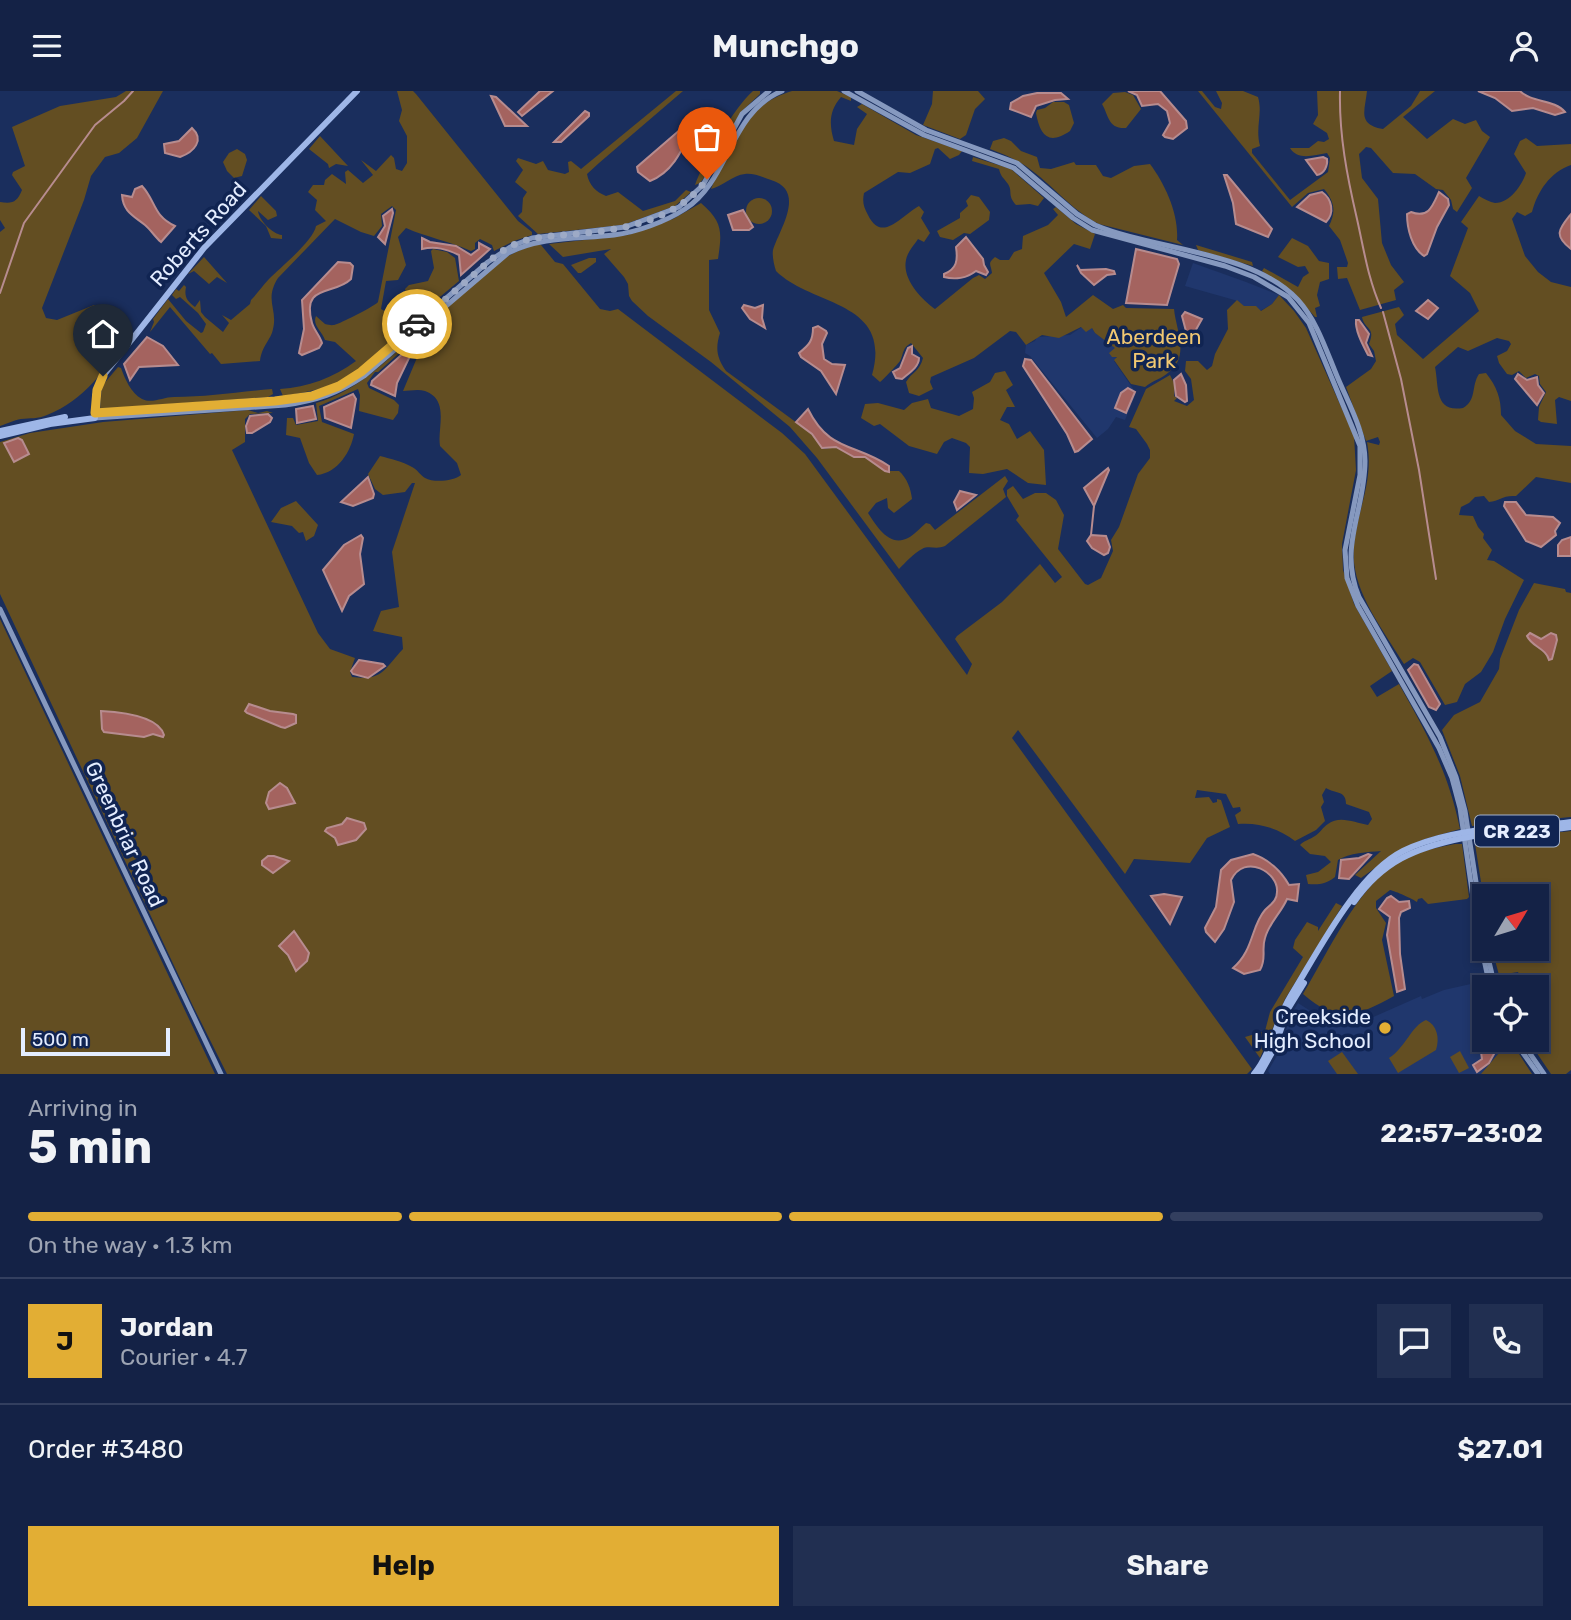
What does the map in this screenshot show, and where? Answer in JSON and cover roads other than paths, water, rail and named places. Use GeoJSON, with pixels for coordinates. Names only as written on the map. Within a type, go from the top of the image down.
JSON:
{"type":"FeatureCollection","features":[{"type":"Feature","properties":{"kind":"main road","name":"Roberts Road"},"geometry":{"type":"LineString","coordinates":[[95,416],[97,390],[103,376],[200,252],[357,91]]}},
{"type":"Feature","properties":{"kind":"main road"},"geometry":{"type":"LineString","coordinates":[[0,433],[47,420],[303,398],[329,390],[361,372],[512,246],[532,238],[611,230],[642,222],[678,207],[697,192],[707,179],[743,114],[769,91]]}},
{"type":"Feature","properties":{"kind":"main road"},"geometry":{"type":"LineString","coordinates":[[490,264],[524,246],[629,232],[683,211],[701,196],[711,182],[747,117],[764,101],[782,91]]}},
{"type":"Feature","properties":{"kind":"main road"},"geometry":{"type":"LineString","coordinates":[[845,91],[914,131],[1014,168],[1073,218],[1092,230],[1225,266],[1254,277],[1288,297],[1309,323],[1363,453]]}},
{"type":"Feature","properties":{"kind":"main road"},"geometry":{"type":"LineString","coordinates":[[857,91],[926,130],[1017,163],[1077,214],[1095,225],[1227,261],[1280,286]]}},
{"type":"Feature","properties":{"kind":"main road"},"geometry":{"type":"LineString","coordinates":[[1254,277],[1259,276],[1280,286],[1298,301],[1315,325],[1358,427],[1364,479],[1351,539],[1351,577],[1359,597],[1444,746],[1461,792],[1478,932],[1487,975]]}},
{"type":"Feature","properties":{"kind":"main road","name":"Greenbriar Road"},"geometry":{"type":"LineString","coordinates":[[0,608],[221,1074]]}},
{"type":"Feature","properties":{"kind":"main road","name":"CR 223"},"geometry":{"type":"LineString","coordinates":[[1466,835],[1504,827],[1571,825]]}},
{"type":"Feature","properties":{"kind":"main road"},"geometry":{"type":"LineString","coordinates":[[1466,835],[1475,884]]}},
{"type":"Feature","properties":{"kind":"main road"},"geometry":{"type":"LineString","coordinates":[[1254,1074],[1270,1047],[1285,1007],[1357,890],[1377,869],[1402,852],[1431,840],[1466,835]]}},
{"type":"Feature","properties":{"kind":"main road"},"geometry":{"type":"LineString","coordinates":[[1259,1074],[1274,1049],[1288,1009],[1368,884],[1404,856],[1426,846],[1466,835]]}},
{"type":"Feature","properties":{"kind":"main road"},"geometry":{"type":"LineString","coordinates":[[1523,1052],[1538,1074]]}},
{"type":"Feature","properties":{"kind":"main road"},"geometry":{"type":"LineString","coordinates":[[1529,1052],[1544,1074]]}},
{"type":"Feature","properties":{"kind":"waterway"},"geometry":{"type":"LineString","coordinates":[[0,293],[24,223],[95,125],[133,91]]}},
{"type":"Feature","properties":{"kind":"waterway"},"geometry":{"type":"LineString","coordinates":[[1340,91],[1342,139],[1347,171],[1367,264],[1381,308]]}},
{"type":"Feature","properties":{"kind":"waterway"},"geometry":{"type":"LineString","coordinates":[[1383,312],[1401,379],[1436,579]]}},
{"type":"Feature","properties":{"kind":"waterway"},"geometry":{"type":"LineString","coordinates":[[1091,535],[1094,506]]}},
{"type":"Feature","properties":{"kind":"place","name":"Creekside High School"},"geometry":{"type":"Point","coordinates":[1385,1028]}},
{"type":"Feature","properties":{"kind":"park label","name":"Aberdeen Park"},"geometry":{"type":"Point","coordinates":[1154,348]}}]}
